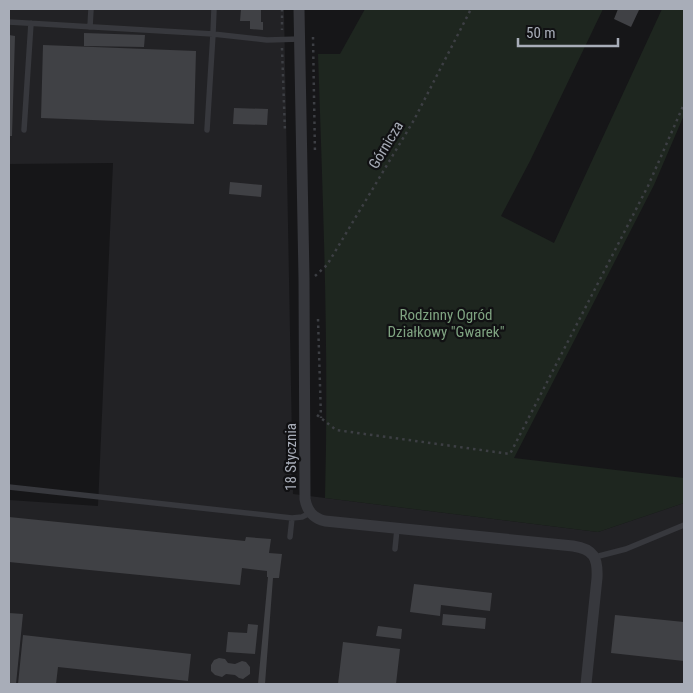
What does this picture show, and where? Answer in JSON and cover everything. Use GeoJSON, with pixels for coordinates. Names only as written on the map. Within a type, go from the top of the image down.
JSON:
{"type":"FeatureCollection","features":[{"type":"Feature","properties":{"kind":"street","name":"18 Stycznia"},"geometry":{"type":"LineString","coordinates":[[299,9],[306,415],[305,499],[310,513]]}},
{"type":"Feature","properties":{"kind":"street"},"geometry":{"type":"LineString","coordinates":[[310,513],[314,517],[325,521],[582,548],[591,552],[595,557],[597,578],[586,684]]}},
{"type":"Feature","properties":{"kind":"lane"},"geometry":{"type":"LineString","coordinates":[[90,27],[91,9]]}},
{"type":"Feature","properties":{"kind":"lane"},"geometry":{"type":"LineString","coordinates":[[207,130],[214,9]]}},
{"type":"Feature","properties":{"kind":"lane"},"geometry":{"type":"LineString","coordinates":[[9,22],[213,34],[267,40],[282,38],[300,39]]}},
{"type":"Feature","properties":{"kind":"lane"},"geometry":{"type":"LineString","coordinates":[[24,130],[31,23]]}},
{"type":"Feature","properties":{"kind":"lane"},"geometry":{"type":"LineString","coordinates":[[9,487],[292,518],[302,517],[310,513]]}},
{"type":"Feature","properties":{"kind":"lane"},"geometry":{"type":"LineString","coordinates":[[290,537],[292,518]]}},
{"type":"Feature","properties":{"kind":"lane"},"geometry":{"type":"LineString","coordinates":[[595,557],[626,549],[684,525]]}},
{"type":"Feature","properties":{"kind":"lane"},"geometry":{"type":"LineString","coordinates":[[395,550],[397,529]]}},
{"type":"Feature","properties":{"kind":"path"},"geometry":{"type":"LineString","coordinates":[[282,9],[285,132]]}},
{"type":"Feature","properties":{"kind":"path","name":"Górnicza"},"geometry":{"type":"LineString","coordinates":[[304,278],[316,276],[327,265],[414,120],[471,9]]}},
{"type":"Feature","properties":{"kind":"path"},"geometry":{"type":"LineString","coordinates":[[306,415],[317,415],[336,430],[510,454],[648,186],[684,104]]}},
{"type":"Feature","properties":{"kind":"shaded area"},"geometry":{"type":"Polygon","coordinates":[[[9,9],[284,9],[293,494],[598,532],[684,503],[684,684],[9,684],[9,500],[98,506],[113,163],[9,164],[9,9]]]}},
{"type":"Feature","properties":{"kind":"green space","name":"Rodzinny Ogród Działkowy \"Gwarek\""},"geometry":{"type":"Polygon","coordinates":[[[365,9],[603,9],[530,161],[501,216],[554,243],[662,9],[684,9],[684,115],[654,185],[514,458],[684,478],[684,503],[598,532],[325,498],[326,332],[318,54],[340,54],[365,9]]]}},
{"type":"Feature","properties":{"kind":"building"},"geometry":{"type":"Polygon","coordinates":[[[241,9],[261,9],[263,30],[250,29],[250,21],[240,21],[241,9]]]}},
{"type":"Feature","properties":{"kind":"building"},"geometry":{"type":"Polygon","coordinates":[[[618,9],[639,10],[631,27],[614,19],[618,9]]]}},
{"type":"Feature","properties":{"kind":"building"},"geometry":{"type":"Polygon","coordinates":[[[84,33],[145,35],[144,47],[84,46],[84,33]]]}},
{"type":"Feature","properties":{"kind":"building"},"geometry":{"type":"Polygon","coordinates":[[[9,35],[15,36],[12,136],[9,136],[9,35]]]}},
{"type":"Feature","properties":{"kind":"building"},"geometry":{"type":"Polygon","coordinates":[[[43,45],[196,51],[194,124],[41,118],[43,45]]]}},
{"type":"Feature","properties":{"kind":"building"},"geometry":{"type":"Polygon","coordinates":[[[234,108],[268,109],[267,125],[233,124],[234,108]]]}},
{"type":"Feature","properties":{"kind":"building"},"geometry":{"type":"Polygon","coordinates":[[[230,182],[262,185],[261,197],[229,194],[230,182]]]}},
{"type":"Feature","properties":{"kind":"building"},"geometry":{"type":"Polygon","coordinates":[[[9,517],[245,541],[246,537],[271,539],[269,553],[282,554],[279,578],[273,578],[265,684],[258,684],[267,571],[242,568],[240,585],[9,562],[9,517]]]}},
{"type":"Feature","properties":{"kind":"building"},"geometry":{"type":"Polygon","coordinates":[[[414,584],[492,593],[490,611],[441,605],[440,616],[410,612],[414,584]]]}},
{"type":"Feature","properties":{"kind":"building"},"geometry":{"type":"Polygon","coordinates":[[[9,613],[23,614],[16,684],[9,684],[9,613]]]}},
{"type":"Feature","properties":{"kind":"building"},"geometry":{"type":"Polygon","coordinates":[[[443,614],[486,618],[485,629],[442,625],[443,614]]]}},
{"type":"Feature","properties":{"kind":"building"},"geometry":{"type":"Polygon","coordinates":[[[615,615],[684,622],[684,661],[611,653],[615,615]]]}},
{"type":"Feature","properties":{"kind":"building"},"geometry":{"type":"Polygon","coordinates":[[[248,624],[258,625],[255,654],[226,652],[228,632],[247,633],[248,624]]]}},
{"type":"Feature","properties":{"kind":"building"},"geometry":{"type":"Polygon","coordinates":[[[378,626],[402,629],[401,639],[376,636],[378,626]]]}},
{"type":"Feature","properties":{"kind":"building"},"geometry":{"type":"Polygon","coordinates":[[[23,635],[191,654],[188,681],[58,667],[56,684],[18,684],[23,635]]]}},
{"type":"Feature","properties":{"kind":"building"},"geometry":{"type":"Polygon","coordinates":[[[343,642],[400,649],[396,684],[338,684],[343,642]]]}},
{"type":"Feature","properties":{"kind":"building"},"geometry":{"type":"Polygon","coordinates":[[[219,658],[225,659],[228,663],[246,662],[250,667],[250,674],[243,679],[235,675],[226,674],[222,677],[215,675],[211,671],[211,665],[214,660],[219,658]]]}}]}
